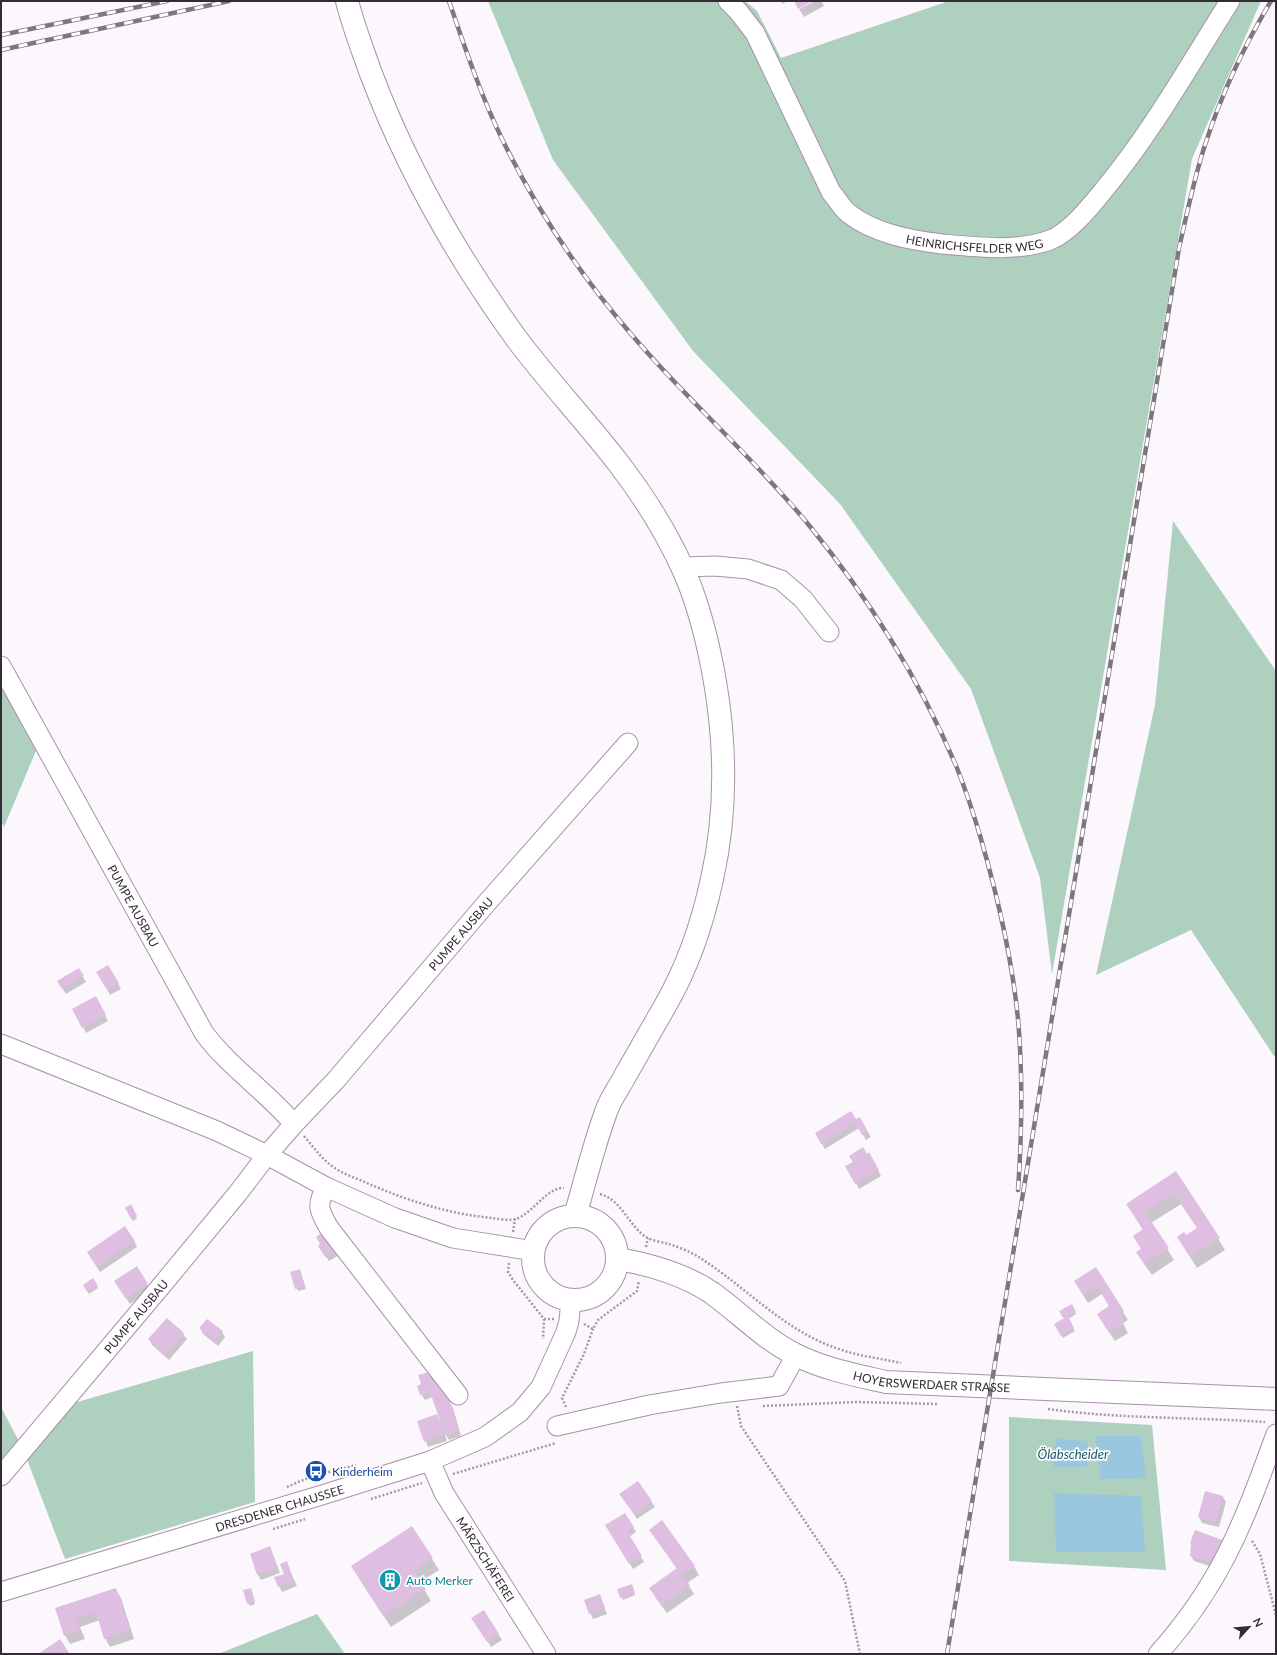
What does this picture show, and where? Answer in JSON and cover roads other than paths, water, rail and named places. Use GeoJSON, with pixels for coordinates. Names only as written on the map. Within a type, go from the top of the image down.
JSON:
{"type":"FeatureCollection","features":[{"type":"Feature","properties":{"kind":"main road"},"geometry":{"type":"LineString","coordinates":[[346,1],[352,22],[378,92],[405,156],[440,222],[475,279],[518,341],[620,466],[647,506],[682,568],[693,592],[709,652],[718,695],[724,772],[722,807],[713,872],[694,942],[671,994],[606,1110],[575,1216]]}},
{"type":"Feature","properties":{"kind":"main road"},"geometry":{"type":"LineString","coordinates":[[575,1216],[587,1217],[598,1223],[609,1233],[616,1245],[619,1259],[613,1276],[603,1289],[570,1310],[539,1279],[534,1265],[534,1251],[539,1236],[550,1224],[560,1218],[575,1216]]}},
{"type":"Feature","properties":{"kind":"main road","name":"HOYERSWERDAER STRASSE"},"geometry":{"type":"LineString","coordinates":[[619,1259],[643,1263],[680,1275],[711,1292],[766,1337],[796,1355],[829,1369],[886,1382],[1276,1399]]}},
{"type":"Feature","properties":{"kind":"street","name":"HEINRICHSFELDER WEG"},"geometry":{"type":"LineString","coordinates":[[728,1],[755,33],[831,192],[848,213],[875,229],[914,241],[973,247],[1006,248],[1050,240],[1062,233],[1092,204],[1120,170],[1160,115],[1230,1]]}},
{"type":"Feature","properties":{"kind":"street"},"geometry":{"type":"LineString","coordinates":[[682,568],[715,566],[748,570],[780,580],[803,599],[829,632]]}},
{"type":"Feature","properties":{"kind":"street","name":"PUMPE AUSBAU"},"geometry":{"type":"LineString","coordinates":[[1,666],[204,1033],[216,1049],[279,1107],[294,1124]]}},
{"type":"Feature","properties":{"kind":"street","name":"PUMPE AUSBAU"},"geometry":{"type":"LineString","coordinates":[[1,1476],[162,1285],[238,1193],[267,1155],[336,1080],[484,906],[628,743]]}},
{"type":"Feature","properties":{"kind":"street"},"geometry":{"type":"LineString","coordinates":[[1,1044],[217,1131],[267,1155],[326,1187],[395,1218],[446,1235],[534,1251]]}},
{"type":"Feature","properties":{"kind":"street"},"geometry":{"type":"LineString","coordinates":[[326,1187],[320,1198],[320,1211],[329,1228],[458,1395]]}},
{"type":"Feature","properties":{"kind":"street","name":"DRESDENER CHAUSSEE"},"geometry":{"type":"LineString","coordinates":[[1,1592],[430,1461],[485,1437],[520,1412],[541,1387],[566,1332],[570,1310]]}},
{"type":"Feature","properties":{"kind":"street"},"geometry":{"type":"LineString","coordinates":[[563,1430],[648,1405],[737,1404],[779,1386],[796,1355]]}},
{"type":"Feature","properties":{"kind":"street"},"geometry":{"type":"LineString","coordinates":[[1158,1654],[1171,1640],[1201,1598],[1226,1556],[1254,1493],[1272,1428]]}},
{"type":"Feature","properties":{"kind":"street","name":"MÄRZSCHÄFEREI"},"geometry":{"type":"LineString","coordinates":[[430,1461],[444,1493],[546,1654]]}},
{"type":"Feature","properties":{"kind":"water"},"geometry":{"type":"Polygon","coordinates":[[[1096,1436],[1141,1436],[1146,1478],[1101,1479],[1096,1436]]]}},
{"type":"Feature","properties":{"kind":"water","name":"Ölabscheider"},"geometry":{"type":"Polygon","coordinates":[[[1056,1439],[1088,1441],[1087,1467],[1054,1467],[1056,1439]]]}},
{"type":"Feature","properties":{"kind":"water"},"geometry":{"type":"Polygon","coordinates":[[[1054,1493],[1141,1496],[1145,1552],[1056,1552],[1054,1493]]]}},
{"type":"Feature","properties":{"kind":"railway"},"geometry":{"type":"LineString","coordinates":[[1,35],[167,1]]}},
{"type":"Feature","properties":{"kind":"railway"},"geometry":{"type":"LineString","coordinates":[[1,50],[229,1]]}},
{"type":"Feature","properties":{"kind":"railway"},"geometry":{"type":"LineString","coordinates":[[449,1],[474,72],[503,141],[530,192],[577,266],[652,358],[765,475],[808,524],[872,610],[927,703],[957,768],[970,803],[999,906],[1008,951],[1018,1019],[1021,1062],[1021,1126],[1018,1190]]}},
{"type":"Feature","properties":{"kind":"railway"},"geometry":{"type":"LineString","coordinates":[[947,1654],[1179,248],[1197,170],[1211,126],[1234,71],[1271,1]]}},
{"type":"Feature","properties":{"kind":"place","name":"Kinderheim"},"geometry":{"type":"Point","coordinates":[316,1471]}},
{"type":"Feature","properties":{"kind":"place","name":"Auto Merker"},"geometry":{"type":"Point","coordinates":[390,1580]}}]}
